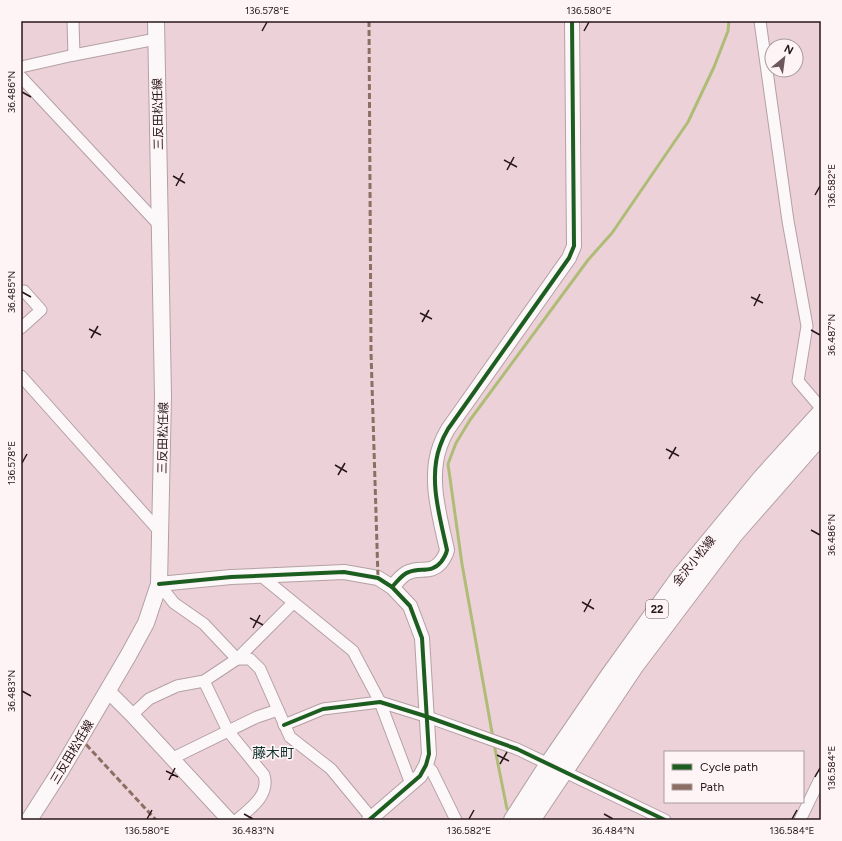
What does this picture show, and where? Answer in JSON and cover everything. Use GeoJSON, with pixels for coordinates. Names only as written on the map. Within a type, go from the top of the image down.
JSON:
{"type":"FeatureCollection","features":[{"type":"Feature","properties":{"kind":"main road","name":"三反田松任線"},"geometry":{"type":"LineString","coordinates":[[29,820],[62,770],[146,623],[159,584],[163,396],[156,21]]}},
{"type":"Feature","properties":{"kind":"main road","name":"金沢小松線"},"geometry":{"type":"LineString","coordinates":[[532,820],[556,768],[610,675],[681,576],[762,478],[821,413]]}},
{"type":"Feature","properties":{"kind":"main road","name":"金沢小松線"},"geometry":{"type":"LineString","coordinates":[[513,820],[556,768],[734,534],[821,435]]}},
{"type":"Feature","properties":{"kind":"street"},"geometry":{"type":"LineString","coordinates":[[73,21],[74,55]]}},
{"type":"Feature","properties":{"kind":"street"},"geometry":{"type":"LineString","coordinates":[[392,587],[400,578],[409,572],[432,569],[437,566],[446,556],[447,550],[434,484],[440,446],[448,429],[569,258],[574,246],[572,21]]}},
{"type":"Feature","properties":{"kind":"street"},"geometry":{"type":"LineString","coordinates":[[760,21],[788,221],[807,326],[798,381],[821,408]]}},
{"type":"Feature","properties":{"kind":"street"},"geometry":{"type":"LineString","coordinates":[[21,66],[156,39]]}},
{"type":"Feature","properties":{"kind":"street"},"geometry":{"type":"LineString","coordinates":[[21,78],[160,228]]}},
{"type":"Feature","properties":{"kind":"street"},"geometry":{"type":"LineString","coordinates":[[21,328],[40,310],[24,291]]}},
{"type":"Feature","properties":{"kind":"street"},"geometry":{"type":"LineString","coordinates":[[21,376],[161,533]]}},
{"type":"Feature","properties":{"kind":"street"},"geometry":{"type":"LineString","coordinates":[[344,572],[378,578],[392,587],[410,606],[422,638],[425,716],[429,754],[426,765],[420,776],[371,819],[330,769],[290,737],[260,669],[250,659],[237,659],[204,624],[174,603],[159,584],[260,575],[344,572]]}},
{"type":"Feature","properties":{"kind":"street"},"geometry":{"type":"LineString","coordinates":[[260,575],[352,651],[380,702],[411,784]]}},
{"type":"Feature","properties":{"kind":"street"},"geometry":{"type":"LineString","coordinates":[[132,715],[149,699],[177,686],[204,681],[237,659],[293,602]]}},
{"type":"Feature","properties":{"kind":"street"},"geometry":{"type":"LineString","coordinates":[[204,681],[228,731],[264,775],[266,780],[265,788],[259,802],[237,820]]}},
{"type":"Feature","properties":{"kind":"street"},"geometry":{"type":"LineString","coordinates":[[108,691],[173,758],[229,820]]}},
{"type":"Feature","properties":{"kind":"street"},"geometry":{"type":"LineString","coordinates":[[284,725],[323,709],[380,702],[508,745],[665,820]]}},
{"type":"Feature","properties":{"kind":"street"},"geometry":{"type":"LineString","coordinates":[[173,758],[256,717],[278,710]]}},
{"type":"Feature","properties":{"kind":"street"},"geometry":{"type":"LineString","coordinates":[[426,765],[432,771],[456,820]]}},
{"type":"Feature","properties":{"kind":"street"},"geometry":{"type":"LineString","coordinates":[[800,820],[821,777]]}},
{"type":"Feature","properties":{"kind":"waterway"},"geometry":{"type":"LineString","coordinates":[[493,738],[462,564],[448,464],[456,443],[470,420],[588,260],[612,233],[688,122],[714,67],[728,31],[729,21]]}},
{"type":"Feature","properties":{"kind":"waterway"},"geometry":{"type":"LineString","coordinates":[[494,744],[507,809]]}},
{"type":"Feature","properties":{"kind":"marked path"},"geometry":{"type":"LineString","coordinates":[[369,21],[371,352],[378,578]]}},
{"type":"Feature","properties":{"kind":"marked path"},"geometry":{"type":"LineString","coordinates":[[80,738],[156,820]]}},
{"type":"Feature","properties":{"kind":"cycle path"},"geometry":{"type":"LineString","coordinates":[[392,587],[406,573],[433,568],[437,566],[445,556],[447,550],[436,498],[435,485],[435,472],[440,446],[448,429],[569,258],[574,246],[572,21]]}},
{"type":"Feature","properties":{"kind":"cycle path"},"geometry":{"type":"LineString","coordinates":[[159,584],[231,577],[344,572],[378,578],[392,587],[410,606],[422,638],[429,754],[426,765],[420,776],[369,820]]}},
{"type":"Feature","properties":{"kind":"cycle path"},"geometry":{"type":"LineString","coordinates":[[284,725],[323,709],[380,702],[425,716],[517,749],[665,820]]}},
{"type":"Feature","properties":{"kind":"district","name":"藤木町"},"geometry":{"type":"Point","coordinates":[273,753]}}]}
